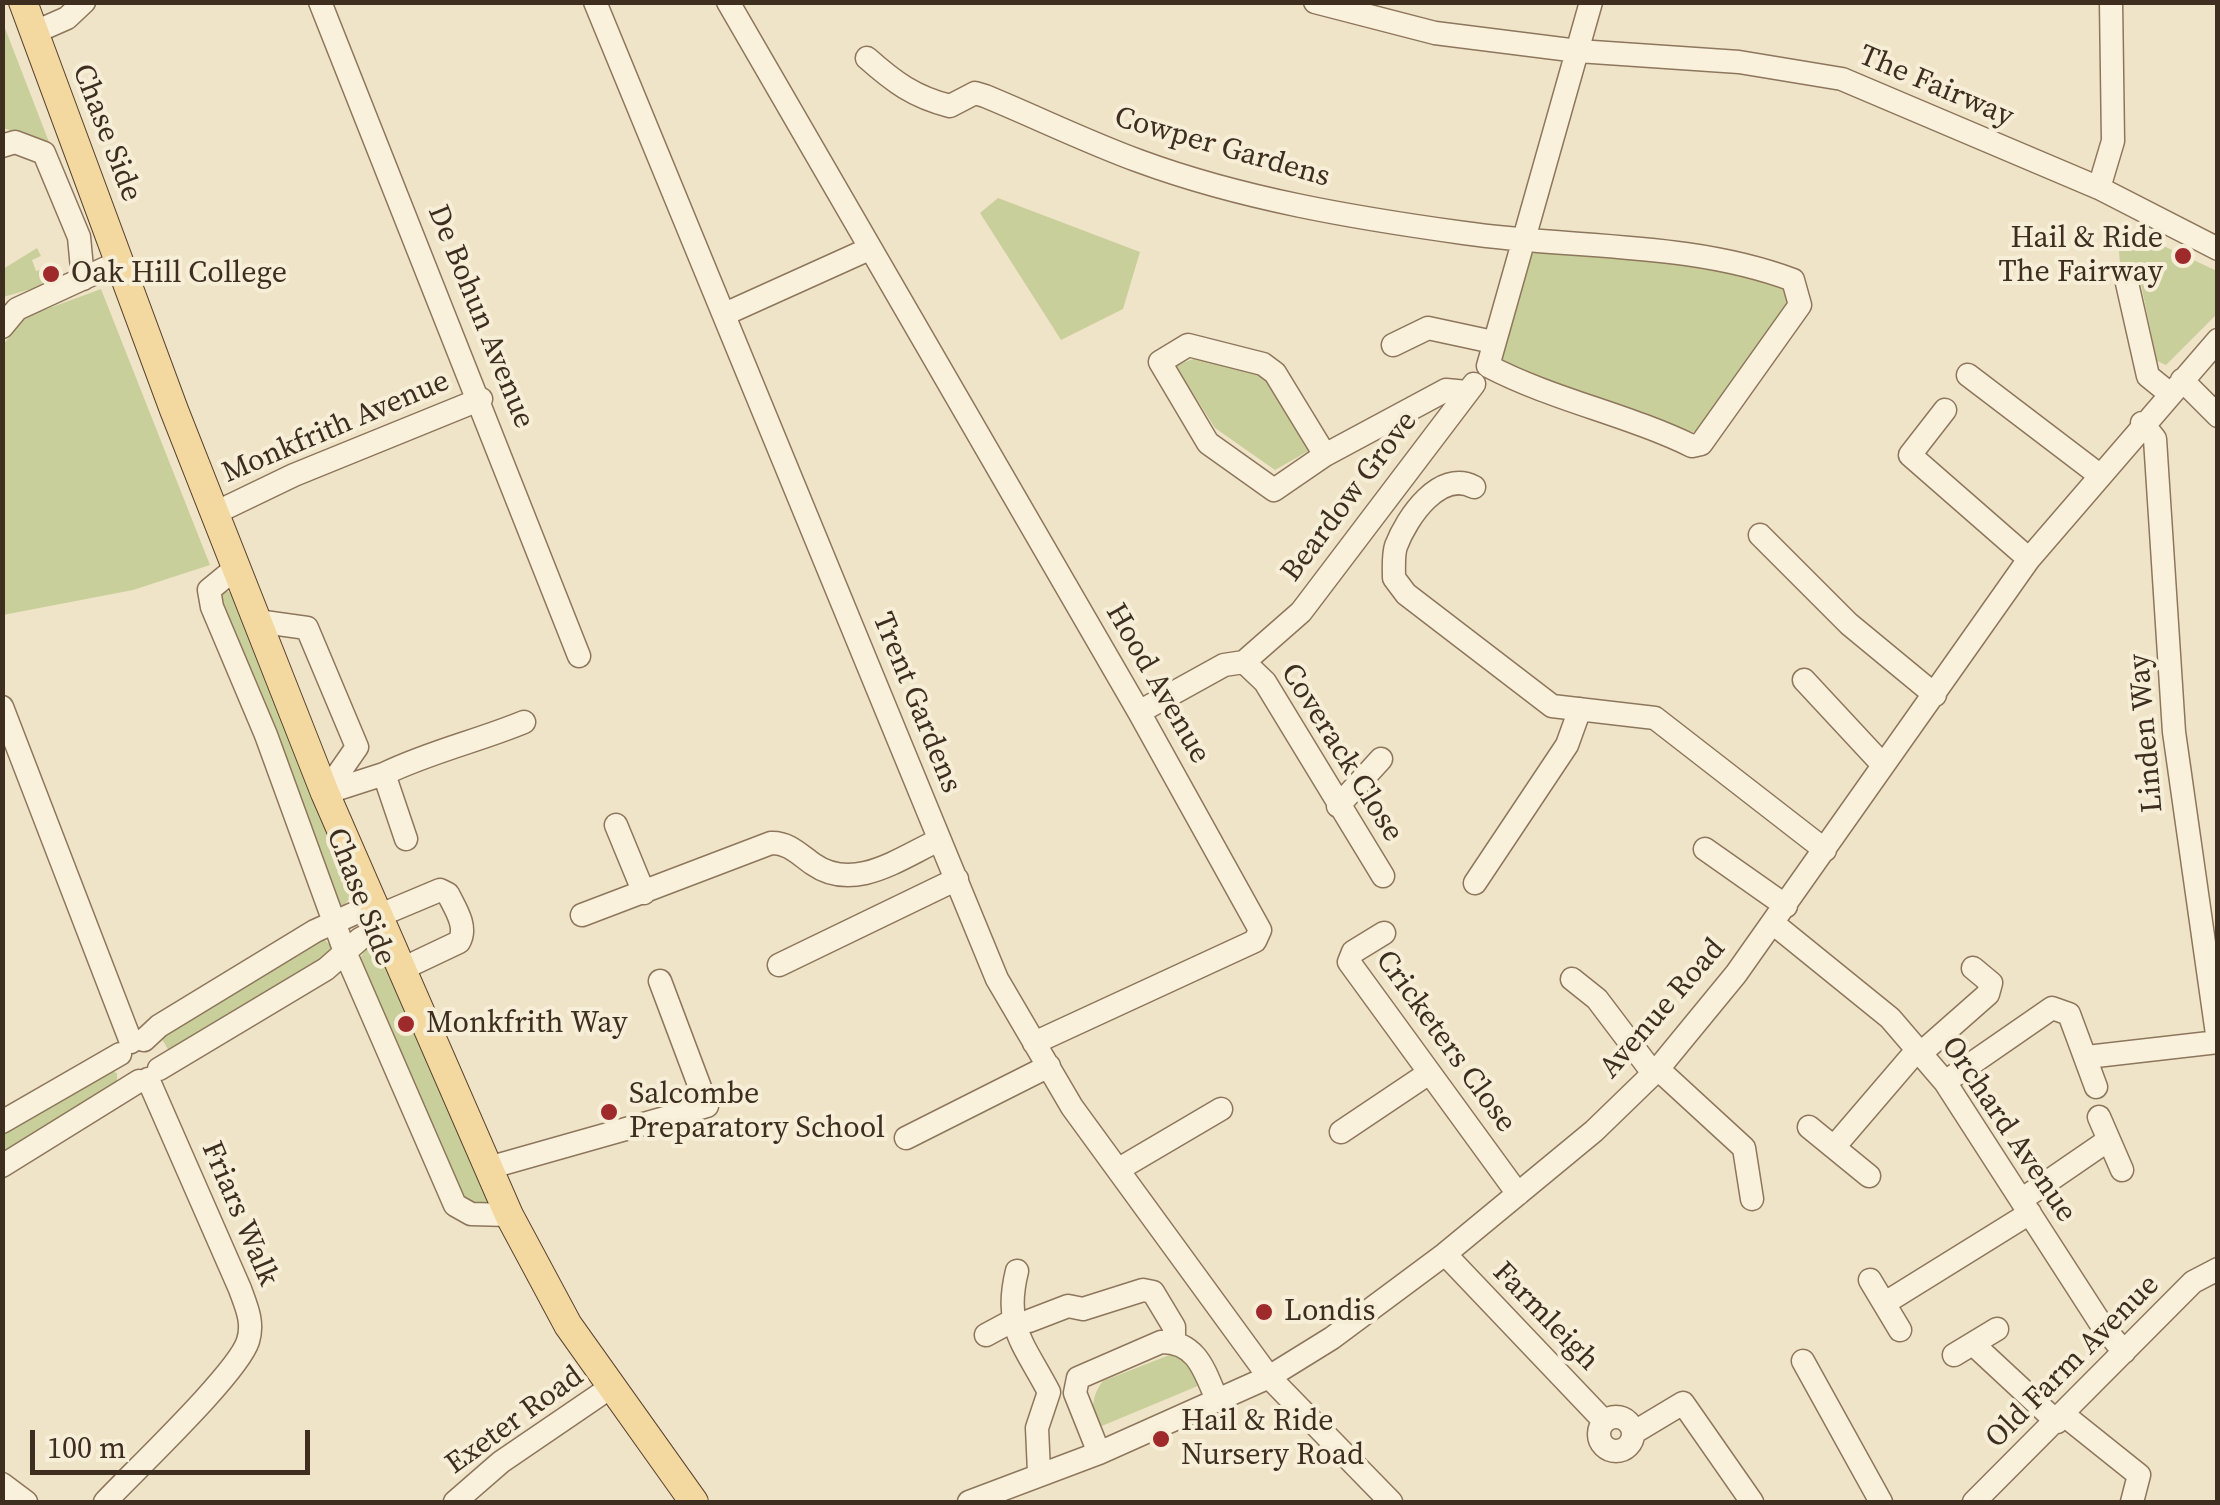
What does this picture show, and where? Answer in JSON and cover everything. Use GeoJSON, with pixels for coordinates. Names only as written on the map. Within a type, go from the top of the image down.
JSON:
{"type":"FeatureCollection","features":[{"type":"Feature","properties":{"kind":"main road","name":"Chase Side"},"geometry":{"type":"LineString","coordinates":[[23,2],[119,262],[325,793],[509,1215],[568,1325],[694,1502]]}},
{"type":"Feature","properties":{"kind":"street"},"geometry":{"type":"LineString","coordinates":[[32,33],[68,18],[84,2]]}},
{"type":"Feature","properties":{"kind":"street","name":"De Bohun Avenue"},"geometry":{"type":"LineString","coordinates":[[320,2],[481,400],[579,656]]}},
{"type":"Feature","properties":{"kind":"street","name":"Trent Gardens"},"geometry":{"type":"LineString","coordinates":[[595,2],[997,979],[1072,1107],[1268,1377],[1391,1502]]}},
{"type":"Feature","properties":{"kind":"street","name":"Hood Avenue"},"geometry":{"type":"LineString","coordinates":[[728,2],[1139,712],[1260,930],[1255,941],[1034,1043]]}},
{"type":"Feature","properties":{"kind":"street","name":"The Fairway"},"geometry":{"type":"LineString","coordinates":[[1315,2],[1434,32],[1578,51],[1739,62],[1842,79],[2100,188],[2218,249]]}},
{"type":"Feature","properties":{"kind":"street"},"geometry":{"type":"LineString","coordinates":[[1393,345],[1428,328],[1490,354],[1526,242],[1540,174],[1592,2]]}},
{"type":"Feature","properties":{"kind":"street"},"geometry":{"type":"LineString","coordinates":[[2100,188],[2112,141],[2111,2]]}},
{"type":"Feature","properties":{"kind":"street","name":"Cowper Gardens"},"geometry":{"type":"LineString","coordinates":[[867,58],[904,91],[930,101],[950,106],[975,93],[1140,162],[1208,181],[1386,222],[1526,242],[1646,248],[1758,267],[1793,280],[1800,305],[1701,444],[1692,446],[1641,421],[1574,402],[1490,354]]}},
{"type":"Feature","properties":{"kind":"street"},"geometry":{"type":"LineString","coordinates":[[2,146],[15,142],[44,154],[79,236],[84,280]]}},
{"type":"Feature","properties":{"kind":"street"},"geometry":{"type":"LineString","coordinates":[[725,314],[869,249]]}},
{"type":"Feature","properties":{"kind":"street"},"geometry":{"type":"LineString","coordinates":[[7,315],[119,262]]}},
{"type":"Feature","properties":{"kind":"street"},"geometry":{"type":"LineString","coordinates":[[2127,284],[2148,376],[2176,386],[2218,416]]}},
{"type":"Feature","properties":{"kind":"street","name":"Avenue Road"},"geometry":{"type":"LineString","coordinates":[[969,1502],[1039,1472],[1099,1453],[1268,1377],[1332,1338],[1445,1254],[1594,1130],[1655,1071],[1780,915],[2029,559],[2098,474],[2218,340]]}},
{"type":"Feature","properties":{"kind":"street"},"geometry":{"type":"LineString","coordinates":[[1326,455],[1275,373],[1262,364],[1188,346],[1160,362],[1208,444],[1274,490],[1326,455],[1446,390],[1467,392]]}},
{"type":"Feature","properties":{"kind":"street","name":"Beardow Grove"},"geometry":{"type":"LineString","coordinates":[[1247,660],[1301,612],[1467,392],[1490,354]]}},
{"type":"Feature","properties":{"kind":"street"},"geometry":{"type":"LineString","coordinates":[[1968,375],[2098,474]]}},
{"type":"Feature","properties":{"kind":"street","name":"Monkfrith Avenue"},"geometry":{"type":"LineString","coordinates":[[215,513],[294,475],[481,400]]}},
{"type":"Feature","properties":{"kind":"street"},"geometry":{"type":"LineString","coordinates":[[1944,410],[1910,455],[2029,559]]}},
{"type":"Feature","properties":{"kind":"street","name":"Linden Way"},"geometry":{"type":"LineString","coordinates":[[2142,424],[2154,438],[2174,732],[2218,1042]]}},
{"type":"Feature","properties":{"kind":"street"},"geometry":{"type":"LineString","coordinates":[[1474,486],[1464,481],[1443,484],[1416,511],[1396,548],[1394,578],[1406,594],[1552,706],[1655,718],[1824,850]]}},
{"type":"Feature","properties":{"kind":"street"},"geometry":{"type":"LineString","coordinates":[[1760,535],[1848,624],[1935,694]]}},
{"type":"Feature","properties":{"kind":"street","name":"Chase Side"},"geometry":{"type":"LineString","coordinates":[[237,566],[209,590],[212,607],[266,735],[345,952],[455,1205],[471,1214],[509,1215]]}},
{"type":"Feature","properties":{"kind":"street"},"geometry":{"type":"LineString","coordinates":[[257,622],[306,628],[357,746],[325,793]]}},
{"type":"Feature","properties":{"kind":"street","name":"Coverack Close"},"geometry":{"type":"LineString","coordinates":[[1139,712],[1224,664],[1247,660],[1265,682],[1382,876]]}},
{"type":"Feature","properties":{"kind":"street"},"geometry":{"type":"LineString","coordinates":[[1804,680],[1883,765]]}},
{"type":"Feature","properties":{"kind":"street"},"geometry":{"type":"LineString","coordinates":[[2,707],[10,750],[131,1045],[123,1072],[149,1076]]}},
{"type":"Feature","properties":{"kind":"street"},"geometry":{"type":"LineString","coordinates":[[1476,883],[1567,745],[1580,709]]}},
{"type":"Feature","properties":{"kind":"street"},"geometry":{"type":"LineString","coordinates":[[325,793],[378,778],[421,756],[474,743],[524,722]]}},
{"type":"Feature","properties":{"kind":"street"},"geometry":{"type":"LineString","coordinates":[[1338,806],[1381,759]]}},
{"type":"Feature","properties":{"kind":"street"},"geometry":{"type":"LineString","coordinates":[[378,778],[406,839]]}},
{"type":"Feature","properties":{"kind":"street"},"geometry":{"type":"LineString","coordinates":[[616,825],[644,893]]}},
{"type":"Feature","properties":{"kind":"street"},"geometry":{"type":"LineString","coordinates":[[582,915],[771,844],[787,846],[830,875],[850,877],[939,840]]}},
{"type":"Feature","properties":{"kind":"street","name":"Orchard Avenue"},"geometry":{"type":"LineString","coordinates":[[1705,849],[1890,1018],[1920,1051],[1945,1082],[2101,1324],[2124,1352]]}},
{"type":"Feature","properties":{"kind":"street"},"geometry":{"type":"LineString","coordinates":[[779,965],[956,878]]}},
{"type":"Feature","properties":{"kind":"street"},"geometry":{"type":"LineString","coordinates":[[2,1122],[334,922],[378,916],[440,890],[448,894],[463,929],[459,942],[402,969]]}},
{"type":"Feature","properties":{"kind":"street"},"geometry":{"type":"LineString","coordinates":[[2,1166],[296,988],[345,952],[378,916]]}},
{"type":"Feature","properties":{"kind":"street","name":"Cricketers Close"},"geometry":{"type":"LineString","coordinates":[[1384,933],[1354,952],[1348,962],[1518,1194]]}},
{"type":"Feature","properties":{"kind":"street"},"geometry":{"type":"LineString","coordinates":[[1834,1147],[1920,1051],[1988,994],[1990,983],[1973,968]]}},
{"type":"Feature","properties":{"kind":"street"},"geometry":{"type":"LineString","coordinates":[[1572,979],[1597,999],[1655,1071],[1744,1148],[1752,1199]]}},
{"type":"Feature","properties":{"kind":"street"},"geometry":{"type":"LineString","coordinates":[[488,1168],[707,1106],[660,981]]}},
{"type":"Feature","properties":{"kind":"street"},"geometry":{"type":"LineString","coordinates":[[1945,1082],[2052,1008],[2068,1014],[2096,1087]]}},
{"type":"Feature","properties":{"kind":"street"},"geometry":{"type":"LineString","coordinates":[[2087,1057],[2218,1042]]}},
{"type":"Feature","properties":{"kind":"street"},"geometry":{"type":"LineString","coordinates":[[131,1045],[158,1051],[149,1076]]}},
{"type":"Feature","properties":{"kind":"street"},"geometry":{"type":"LineString","coordinates":[[906,1138],[1050,1066]]}},
{"type":"Feature","properties":{"kind":"street"},"geometry":{"type":"LineString","coordinates":[[1340,1132],[1429,1073]]}},
{"type":"Feature","properties":{"kind":"street","name":"Friars Walk"},"geometry":{"type":"LineString","coordinates":[[105,1502],[204,1398],[244,1352],[250,1338],[251,1320],[240,1289],[149,1076]]}},
{"type":"Feature","properties":{"kind":"street"},"geometry":{"type":"LineString","coordinates":[[1119,1169],[1222,1109]]}},
{"type":"Feature","properties":{"kind":"street"},"geometry":{"type":"LineString","coordinates":[[2100,1117],[2122,1170]]}},
{"type":"Feature","properties":{"kind":"street"},"geometry":{"type":"LineString","coordinates":[[1809,1127],[1870,1176]]}},
{"type":"Feature","properties":{"kind":"street"},"geometry":{"type":"LineString","coordinates":[[1884,1303],[2026,1207],[2107,1141]]}},
{"type":"Feature","properties":{"kind":"street","name":"Farmleigh"},"geometry":{"type":"LineString","coordinates":[[1445,1254],[1604,1421],[1616,1417],[1628,1420],[1633,1433],[1684,1403],[1752,1502]]}},
{"type":"Feature","properties":{"kind":"street","name":"Old Farm Avenue"},"geometry":{"type":"LineString","coordinates":[[1974,1502],[2193,1282],[2218,1269]]}},
{"type":"Feature","properties":{"kind":"street"},"geometry":{"type":"LineString","coordinates":[[1017,1271],[1010,1300],[1050,1392],[1037,1428],[1039,1472]]}},
{"type":"Feature","properties":{"kind":"street"},"geometry":{"type":"LineString","coordinates":[[1870,1280],[1900,1330]]}},
{"type":"Feature","properties":{"kind":"street"},"geometry":{"type":"LineString","coordinates":[[986,1335],[1068,1306],[1083,1308],[1143,1290],[1153,1292],[1174,1327],[1174,1341]]}},
{"type":"Feature","properties":{"kind":"street"},"geometry":{"type":"LineString","coordinates":[[1997,1330],[1964,1350],[2139,1475],[2132,1502]]}},
{"type":"Feature","properties":{"kind":"street"},"geometry":{"type":"LineString","coordinates":[[1099,1453],[1075,1393],[1078,1378],[1161,1342],[1174,1341],[1199,1358],[1217,1400]]}},
{"type":"Feature","properties":{"kind":"street"},"geometry":{"type":"LineString","coordinates":[[1803,1361],[1881,1502]]}},
{"type":"Feature","properties":{"kind":"street","name":"Exeter Road"},"geometry":{"type":"LineString","coordinates":[[455,1502],[501,1462],[611,1388]]}},
{"type":"Feature","properties":{"kind":"street"},"geometry":{"type":"LineString","coordinates":[[2,1484],[26,1502]]}},
{"type":"Feature","properties":{"kind":"green space"},"geometry":{"type":"Polygon","coordinates":[[[3,23],[49,142],[3,128],[3,23]]]}},
{"type":"Feature","properties":{"kind":"green space"},"geometry":{"type":"Polygon","coordinates":[[[998,198],[1140,252],[1123,309],[1061,340],[980,213],[998,198]]]}},
{"type":"Feature","properties":{"kind":"green space"},"geometry":{"type":"Polygon","coordinates":[[[2121,226],[2217,271],[2217,314],[2166,365],[2157,361],[2139,275],[2120,264],[2117,229],[2121,226]]]}},
{"type":"Feature","properties":{"kind":"green space"},"geometry":{"type":"Polygon","coordinates":[[[37,248],[41,256],[32,260],[36,271],[46,268],[52,283],[3,297],[3,269],[37,248]]]}},
{"type":"Feature","properties":{"kind":"green space"},"geometry":{"type":"Polygon","coordinates":[[[1538,249],[1635,254],[1776,281],[1787,290],[1787,309],[1709,423],[1694,432],[1674,428],[1645,414],[1514,372],[1500,363],[1524,263],[1538,249]]]}},
{"type":"Feature","properties":{"kind":"green space","name":"Oak Hill College"},"geometry":{"type":"Polygon","coordinates":[[[101,289],[210,565],[133,590],[3,615],[2,346],[25,317],[101,289]]]}},
{"type":"Feature","properties":{"kind":"green space"},"geometry":{"type":"Polygon","coordinates":[[[1197,358],[1264,374],[1310,450],[1275,470],[1215,428],[1175,365],[1197,358]]]}},
{"type":"Feature","properties":{"kind":"green space"},"geometry":{"type":"Polygon","coordinates":[[[227,591],[234,595],[354,894],[343,906],[337,903],[220,596],[227,591]]]}},
{"type":"Feature","properties":{"kind":"green space"},"geometry":{"type":"Polygon","coordinates":[[[324,939],[332,947],[327,959],[169,1051],[160,1036],[251,977],[324,939]]]}},
{"type":"Feature","properties":{"kind":"green space"},"geometry":{"type":"Polygon","coordinates":[[[367,946],[381,951],[494,1202],[484,1208],[462,1199],[360,959],[367,946]]]}},
{"type":"Feature","properties":{"kind":"green space"},"geometry":{"type":"Polygon","coordinates":[[[108,1070],[117,1073],[117,1086],[3,1158],[3,1131],[108,1070]]]}},
{"type":"Feature","properties":{"kind":"green space"},"geometry":{"type":"Polygon","coordinates":[[[1177,1352],[1205,1383],[1097,1428],[1093,1403],[1103,1381],[1177,1352]]]}},
{"type":"Feature","properties":{"kind":"place","name":"Hail & Ride The Fairway"},"geometry":{"type":"Point","coordinates":[2183,256]}},
{"type":"Feature","properties":{"kind":"place","name":"Oak Hill College"},"geometry":{"type":"Point","coordinates":[51,274]}},
{"type":"Feature","properties":{"kind":"place","name":"Monkfrith Way"},"geometry":{"type":"Point","coordinates":[406,1024]}},
{"type":"Feature","properties":{"kind":"place","name":"Salcombe Preparatory School"},"geometry":{"type":"Point","coordinates":[609,1112]}},
{"type":"Feature","properties":{"kind":"place","name":"Londis"},"geometry":{"type":"Point","coordinates":[1264,1312]}},
{"type":"Feature","properties":{"kind":"place","name":"Hail & Ride Nursery Road"},"geometry":{"type":"Point","coordinates":[1161,1439]}}]}
